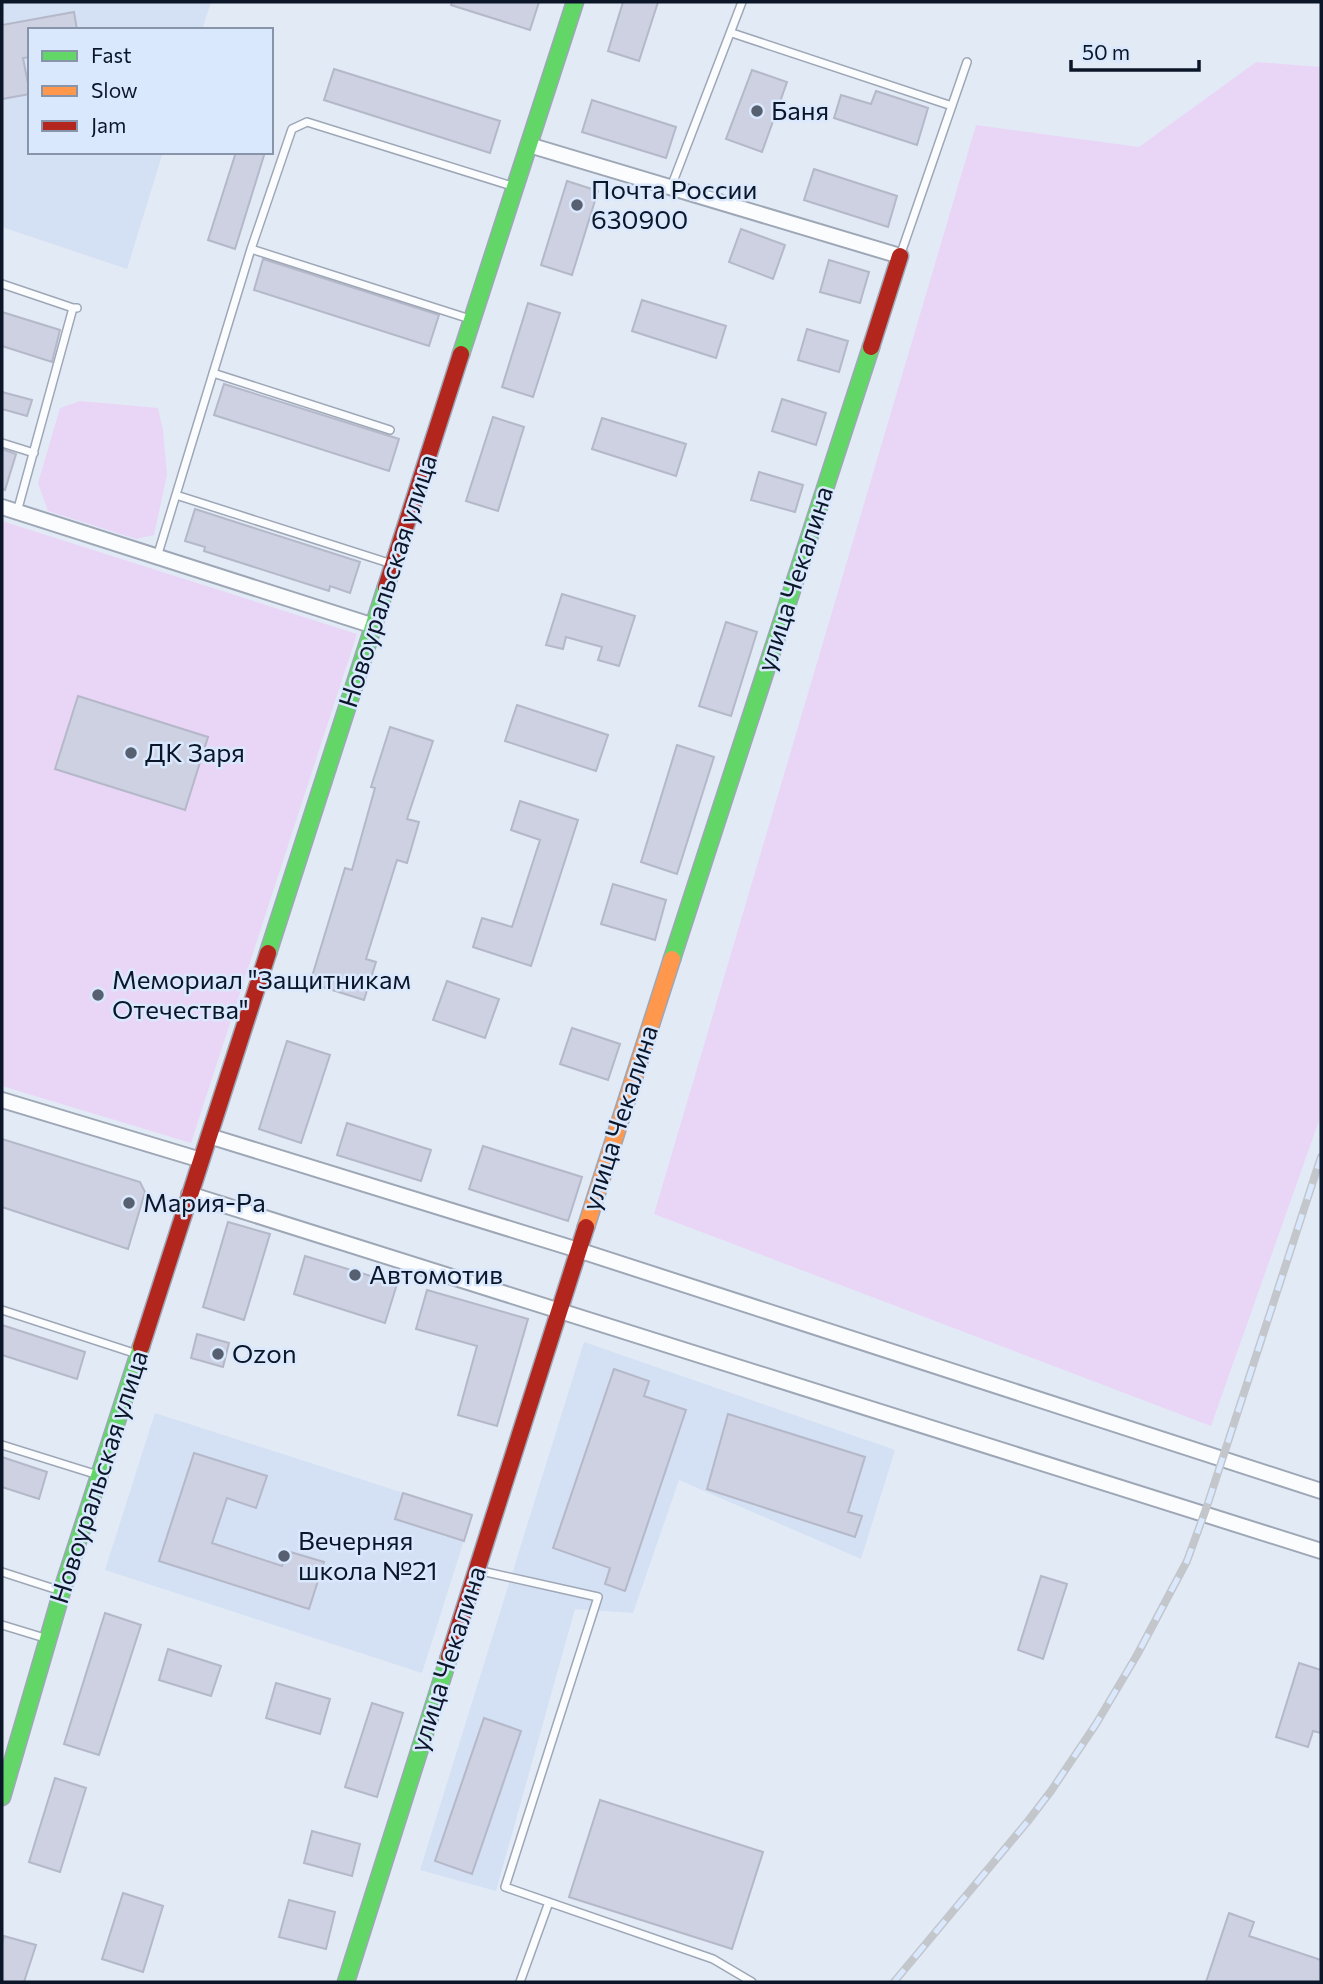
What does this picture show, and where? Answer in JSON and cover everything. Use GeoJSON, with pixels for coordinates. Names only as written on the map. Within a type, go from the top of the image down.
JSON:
{"type":"FeatureCollection","features":[{"type":"Feature","properties":{"kind":"street","name":"Новоуральская улица"},"geometry":{"type":"LineString","coordinates":[[2,1797],[99,1475],[575,2]]}},
{"type":"Feature","properties":{"kind":"street"},"geometry":{"type":"LineString","coordinates":[[529,145],[900,256]]}},
{"type":"Feature","properties":{"kind":"street","name":"улица Чекалина"},"geometry":{"type":"LineString","coordinates":[[346,1982],[578,1250],[900,256]]}},
{"type":"Feature","properties":{"kind":"street"},"geometry":{"type":"LineString","coordinates":[[2,507],[374,626]]}},
{"type":"Feature","properties":{"kind":"street"},"geometry":{"type":"LineString","coordinates":[[2,1100],[201,1160]]}},
{"type":"Feature","properties":{"kind":"street"},"geometry":{"type":"LineString","coordinates":[[209,1136],[578,1250],[1321,1491]]}},
{"type":"Feature","properties":{"kind":"street"},"geometry":{"type":"LineString","coordinates":[[189,1194],[1321,1551]]}},
{"type":"Feature","properties":{"kind":"lane"},"geometry":{"type":"LineString","coordinates":[[671,187],[742,2]]}},
{"type":"Feature","properties":{"kind":"lane"},"geometry":{"type":"LineString","coordinates":[[732,33],[952,106]]}},
{"type":"Feature","properties":{"kind":"lane"},"geometry":{"type":"LineString","coordinates":[[900,256],[967,62]]}},
{"type":"Feature","properties":{"kind":"lane"},"geometry":{"type":"LineString","coordinates":[[157,557],[251,249],[292,129],[307,122],[516,187]]}},
{"type":"Feature","properties":{"kind":"lane"},"geometry":{"type":"LineString","coordinates":[[251,249],[473,320]]}},
{"type":"Feature","properties":{"kind":"lane"},"geometry":{"type":"LineString","coordinates":[[2,284],[75,308],[17,512]]}},
{"type":"Feature","properties":{"kind":"lane"},"geometry":{"type":"LineString","coordinates":[[213,373],[390,430]]}},
{"type":"Feature","properties":{"kind":"lane"},"geometry":{"type":"LineString","coordinates":[[2,443],[34,453]]}},
{"type":"Feature","properties":{"kind":"lane"},"geometry":{"type":"LineString","coordinates":[[176,495],[393,565]]}},
{"type":"Feature","properties":{"kind":"lane"},"geometry":{"type":"LineString","coordinates":[[2,1310],[138,1354]]}},
{"type":"Feature","properties":{"kind":"lane"},"geometry":{"type":"LineString","coordinates":[[2,1445],[99,1475]]}},
{"type":"Feature","properties":{"kind":"lane"},"geometry":{"type":"LineString","coordinates":[[477,1570],[598,1597],[505,1887],[713,1959],[752,1982]]}},
{"type":"Feature","properties":{"kind":"lane"},"geometry":{"type":"LineString","coordinates":[[2,1572],[62,1591]]}},
{"type":"Feature","properties":{"kind":"lane"},"geometry":{"type":"LineString","coordinates":[[2,1625],[49,1639]]}},
{"type":"Feature","properties":{"kind":"lane"},"geometry":{"type":"LineString","coordinates":[[520,1982],[549,1902]]}},
{"type":"Feature","properties":{"kind":"shaded area"},"geometry":{"type":"Polygon","coordinates":[[[2,2],[211,2],[203,28],[28,28],[28,154],[162,154],[127,269],[2,227],[2,2]]]}},
{"type":"Feature","properties":{"kind":"shaded area"},"geometry":{"type":"Polygon","coordinates":[[[1256,62],[1321,67],[1321,1115],[1211,1426],[654,1214],[976,125],[1139,147],[1256,62]]]}},
{"type":"Feature","properties":{"kind":"shaded area"},"geometry":{"type":"Polygon","coordinates":[[[80,401],[158,408],[167,475],[154,535],[136,539],[48,511],[38,483],[60,408],[80,401]]]}},
{"type":"Feature","properties":{"kind":"shaded area"},"geometry":{"type":"Polygon","coordinates":[[[2,521],[357,634],[191,1143],[2,1086],[2,521]]]}},
{"type":"Feature","properties":{"kind":"shaded area"},"geometry":{"type":"Polygon","coordinates":[[[584,1342],[895,1450],[861,1559],[679,1480],[633,1613],[575,1609],[496,1891],[420,1870],[584,1342]]]}},
{"type":"Feature","properties":{"kind":"shaded area","name":"Вечерняя школа №21"},"geometry":{"type":"Polygon","coordinates":[[[155,1413],[472,1515],[422,1673],[105,1570],[155,1413]]]}},
{"type":"Feature","properties":{"kind":"building"},"geometry":{"type":"Polygon","coordinates":[[[452,2],[539,2],[530,30],[451,5],[452,2]]]}},
{"type":"Feature","properties":{"kind":"building"},"geometry":{"type":"Polygon","coordinates":[[[623,2],[658,2],[639,61],[608,51],[623,2]]]}},
{"type":"Feature","properties":{"kind":"building"},"geometry":{"type":"Polygon","coordinates":[[[74,12],[77,28],[28,28],[28,57],[23,58],[28,94],[2,99],[2,25],[74,12]]]}},
{"type":"Feature","properties":{"kind":"building"},"geometry":{"type":"Polygon","coordinates":[[[334,69],[500,121],[490,153],[324,100],[334,69]]]}},
{"type":"Feature","properties":{"kind":"building","name":"Баня"},"geometry":{"type":"Polygon","coordinates":[[[752,70],[787,82],[762,152],[726,139],[752,70]]]}},
{"type":"Feature","properties":{"kind":"building"},"geometry":{"type":"Polygon","coordinates":[[[876,91],[928,108],[917,145],[834,118],[841,95],[871,104],[876,91]]]}},
{"type":"Feature","properties":{"kind":"building"},"geometry":{"type":"Polygon","coordinates":[[[592,100],[676,127],[666,158],[582,132],[592,100]]]}},
{"type":"Feature","properties":{"kind":"building"},"geometry":{"type":"Polygon","coordinates":[[[235,154],[264,154],[235,249],[208,240],[235,154]]]}},
{"type":"Feature","properties":{"kind":"building"},"geometry":{"type":"Polygon","coordinates":[[[814,169],[897,196],[888,227],[804,200],[814,169]]]}},
{"type":"Feature","properties":{"kind":"building"},"geometry":{"type":"Polygon","coordinates":[[[567,181],[598,191],[572,275],[541,265],[567,181]]]}},
{"type":"Feature","properties":{"kind":"building"},"geometry":{"type":"Polygon","coordinates":[[[741,229],[785,245],[773,279],[729,262],[741,229]]]}},
{"type":"Feature","properties":{"kind":"building"},"geometry":{"type":"Polygon","coordinates":[[[263,259],[439,315],[429,346],[254,290],[263,259]]]}},
{"type":"Feature","properties":{"kind":"building"},"geometry":{"type":"Polygon","coordinates":[[[829,260],[869,272],[860,303],[820,292],[829,260]]]}},
{"type":"Feature","properties":{"kind":"building"},"geometry":{"type":"Polygon","coordinates":[[[642,300],[726,326],[716,358],[632,331],[642,300]]]}},
{"type":"Feature","properties":{"kind":"building"},"geometry":{"type":"Polygon","coordinates":[[[528,303],[560,313],[533,397],[502,387],[528,303]]]}},
{"type":"Feature","properties":{"kind":"building"},"geometry":{"type":"Polygon","coordinates":[[[2,312],[60,330],[52,362],[2,346],[2,312]]]}},
{"type":"Feature","properties":{"kind":"building"},"geometry":{"type":"Polygon","coordinates":[[[807,329],[848,341],[839,372],[798,360],[807,329]]]}},
{"type":"Feature","properties":{"kind":"building"},"geometry":{"type":"Polygon","coordinates":[[[224,384],[399,439],[389,471],[214,415],[224,384]]]}},
{"type":"Feature","properties":{"kind":"building"},"geometry":{"type":"Polygon","coordinates":[[[2,392],[32,400],[27,416],[2,409],[2,392]]]}},
{"type":"Feature","properties":{"kind":"building"},"geometry":{"type":"Polygon","coordinates":[[[782,399],[826,413],[816,445],[772,431],[782,399]]]}},
{"type":"Feature","properties":{"kind":"building"},"geometry":{"type":"Polygon","coordinates":[[[493,417],[524,427],[498,511],[466,501],[493,417]]]}},
{"type":"Feature","properties":{"kind":"building"},"geometry":{"type":"Polygon","coordinates":[[[602,418],[686,444],[676,476],[592,449],[602,418]]]}},
{"type":"Feature","properties":{"kind":"building"},"geometry":{"type":"Polygon","coordinates":[[[2,449],[16,454],[5,490],[2,489],[2,449]]]}},
{"type":"Feature","properties":{"kind":"building"},"geometry":{"type":"Polygon","coordinates":[[[759,472],[803,485],[795,512],[751,500],[759,472]]]}},
{"type":"Feature","properties":{"kind":"building"},"geometry":{"type":"Polygon","coordinates":[[[195,509],[360,562],[350,593],[330,586],[329,591],[204,551],[205,547],[185,541],[195,509]]]}},
{"type":"Feature","properties":{"kind":"building"},"geometry":{"type":"Polygon","coordinates":[[[562,594],[635,616],[619,666],[598,660],[602,647],[566,637],[563,649],[546,645],[562,594]]]}},
{"type":"Feature","properties":{"kind":"building"},"geometry":{"type":"Polygon","coordinates":[[[726,622],[757,632],[731,716],[699,706],[726,622]]]}},
{"type":"Feature","properties":{"kind":"building","name":"ДК Заря"},"geometry":{"type":"Polygon","coordinates":[[[78,696],[208,737],[185,810],[55,769],[78,696]]]}},
{"type":"Feature","properties":{"kind":"building"},"geometry":{"type":"Polygon","coordinates":[[[517,705],[608,735],[596,771],[505,741],[517,705]]]}},
{"type":"Feature","properties":{"kind":"building"},"geometry":{"type":"Polygon","coordinates":[[[390,727],[433,741],[407,819],[419,822],[407,863],[397,860],[366,959],[376,962],[364,1000],[310,983],[345,868],[352,870],[375,788],[371,787],[390,727]]]}},
{"type":"Feature","properties":{"kind":"building"},"geometry":{"type":"Polygon","coordinates":[[[677,745],[714,757],[677,874],[641,862],[677,745]]]}},
{"type":"Feature","properties":{"kind":"building"},"geometry":{"type":"Polygon","coordinates":[[[520,801],[578,820],[531,966],[473,947],[482,918],[512,927],[540,840],[511,830],[520,801]]]}},
{"type":"Feature","properties":{"kind":"building"},"geometry":{"type":"Polygon","coordinates":[[[613,884],[666,900],[655,940],[601,924],[613,884]]]}},
{"type":"Feature","properties":{"kind":"building"},"geometry":{"type":"Polygon","coordinates":[[[447,981],[499,999],[485,1038],[433,1020],[447,981]]]}},
{"type":"Feature","properties":{"kind":"building"},"geometry":{"type":"Polygon","coordinates":[[[572,1028],[620,1044],[608,1080],[560,1064],[572,1028]]]}},
{"type":"Feature","properties":{"kind":"building"},"geometry":{"type":"Polygon","coordinates":[[[287,1041],[330,1055],[301,1143],[259,1129],[287,1041]]]}},
{"type":"Feature","properties":{"kind":"building"},"geometry":{"type":"Polygon","coordinates":[[[347,1123],[431,1150],[421,1181],[337,1155],[347,1123]]]}},
{"type":"Feature","properties":{"kind":"building"},"geometry":{"type":"Polygon","coordinates":[[[2,1139],[140,1182],[145,1192],[128,1249],[2,1207],[2,1139]]]}},
{"type":"Feature","properties":{"kind":"building"},"geometry":{"type":"Polygon","coordinates":[[[483,1146],[582,1177],[568,1221],[469,1189],[483,1146]]]}},
{"type":"Feature","properties":{"kind":"building"},"geometry":{"type":"Polygon","coordinates":[[[228,1222],[270,1234],[244,1320],[203,1307],[228,1222]]]}},
{"type":"Feature","properties":{"kind":"building"},"geometry":{"type":"Polygon","coordinates":[[[305,1256],[397,1284],[385,1323],[294,1294],[305,1256]]]}},
{"type":"Feature","properties":{"kind":"building"},"geometry":{"type":"Polygon","coordinates":[[[427,1290],[528,1319],[497,1426],[458,1415],[477,1346],[416,1329],[427,1290]]]}},
{"type":"Feature","properties":{"kind":"building"},"geometry":{"type":"Polygon","coordinates":[[[2,1325],[85,1352],[77,1379],[2,1355],[2,1325]]]}},
{"type":"Feature","properties":{"kind":"building"},"geometry":{"type":"Polygon","coordinates":[[[197,1334],[229,1343],[223,1367],[191,1358],[197,1334]]]}},
{"type":"Feature","properties":{"kind":"building"},"geometry":{"type":"Polygon","coordinates":[[[614,1369],[649,1381],[644,1396],[686,1410],[625,1591],[605,1584],[610,1568],[553,1548],[614,1369]]]}},
{"type":"Feature","properties":{"kind":"building"},"geometry":{"type":"Polygon","coordinates":[[[728,1414],[865,1457],[848,1512],[862,1516],[855,1537],[707,1489],[728,1414]]]}},
{"type":"Feature","properties":{"kind":"building"},"geometry":{"type":"Polygon","coordinates":[[[194,1453],[267,1476],[256,1508],[227,1498],[212,1543],[282,1566],[287,1551],[324,1562],[309,1609],[159,1561],[194,1453]]]}},
{"type":"Feature","properties":{"kind":"building"},"geometry":{"type":"Polygon","coordinates":[[[2,1457],[47,1472],[39,1499],[2,1487],[2,1457]]]}},
{"type":"Feature","properties":{"kind":"building"},"geometry":{"type":"Polygon","coordinates":[[[403,1493],[472,1515],[464,1541],[395,1519],[403,1493]]]}},
{"type":"Feature","properties":{"kind":"building"},"geometry":{"type":"Polygon","coordinates":[[[1041,1576],[1067,1584],[1043,1659],[1018,1650],[1041,1576]]]}},
{"type":"Feature","properties":{"kind":"building"},"geometry":{"type":"Polygon","coordinates":[[[105,1613],[141,1625],[99,1755],[64,1744],[105,1613]]]}},
{"type":"Feature","properties":{"kind":"building"},"geometry":{"type":"Polygon","coordinates":[[[168,1649],[221,1666],[211,1696],[159,1680],[168,1649]]]}},
{"type":"Feature","properties":{"kind":"building"},"geometry":{"type":"Polygon","coordinates":[[[1299,1663],[1321,1670],[1321,1733],[1313,1731],[1308,1747],[1276,1737],[1299,1663]]]}},
{"type":"Feature","properties":{"kind":"building"},"geometry":{"type":"Polygon","coordinates":[[[276,1683],[330,1699],[320,1734],[266,1718],[276,1683]]]}},
{"type":"Feature","properties":{"kind":"building"},"geometry":{"type":"Polygon","coordinates":[[[372,1703],[403,1713],[377,1797],[345,1787],[372,1703]]]}},
{"type":"Feature","properties":{"kind":"building"},"geometry":{"type":"Polygon","coordinates":[[[484,1718],[521,1731],[472,1874],[435,1861],[484,1718]]]}},
{"type":"Feature","properties":{"kind":"building"},"geometry":{"type":"Polygon","coordinates":[[[55,1778],[86,1788],[60,1872],[29,1862],[55,1778]]]}},
{"type":"Feature","properties":{"kind":"building"},"geometry":{"type":"Polygon","coordinates":[[[600,1800],[763,1852],[732,1949],[569,1897],[600,1800]]]}},
{"type":"Feature","properties":{"kind":"building"},"geometry":{"type":"Polygon","coordinates":[[[312,1831],[360,1844],[352,1876],[304,1863],[312,1831]]]}},
{"type":"Feature","properties":{"kind":"building"},"geometry":{"type":"Polygon","coordinates":[[[123,1893],[163,1906],[143,1972],[102,1959],[123,1893]]]}},
{"type":"Feature","properties":{"kind":"building"},"geometry":{"type":"Polygon","coordinates":[[[289,1900],[335,1912],[326,1949],[279,1937],[289,1900]]]}},
{"type":"Feature","properties":{"kind":"building"},"geometry":{"type":"Polygon","coordinates":[[[1229,1913],[1254,1922],[1249,1936],[1321,1960],[1321,1982],[1206,1982],[1229,1913]]]}},
{"type":"Feature","properties":{"kind":"building"},"geometry":{"type":"Polygon","coordinates":[[[4,1936],[36,1945],[24,1982],[2,1982],[4,1936]]]}},
{"type":"Feature","properties":{"kind":"railway"},"geometry":{"type":"LineString","coordinates":[[894,1982],[1051,1791],[1096,1724],[1137,1655],[1187,1561],[1321,1157]]}},
{"type":"Feature","properties":{"kind":"traffic: fast"},"geometry":{"type":"LineString","coordinates":[[461,354],[575,2]]}},
{"type":"Feature","properties":{"kind":"traffic: fast"},"geometry":{"type":"LineString","coordinates":[[672,959],[871,347]]}},
{"type":"Feature","properties":{"kind":"traffic: fast"},"geometry":{"type":"LineString","coordinates":[[268,953],[386,587]]}},
{"type":"Feature","properties":{"kind":"traffic: fast"},"geometry":{"type":"LineString","coordinates":[[2,1797],[65,1581],[141,1347]]}},
{"type":"Feature","properties":{"kind":"traffic: fast"},"geometry":{"type":"LineString","coordinates":[[346,1982],[449,1657]]}},
{"type":"Feature","properties":{"kind":"traffic: slow"},"geometry":{"type":"LineString","coordinates":[[586,1227],[672,959]]}},
{"type":"Feature","properties":{"kind":"traffic: jam"},"geometry":{"type":"LineString","coordinates":[[871,347],[900,256]]}},
{"type":"Feature","properties":{"kind":"traffic: jam"},"geometry":{"type":"LineString","coordinates":[[386,587],[461,354]]}},
{"type":"Feature","properties":{"kind":"traffic: jam"},"geometry":{"type":"LineString","coordinates":[[141,1347],[268,953]]}},
{"type":"Feature","properties":{"kind":"traffic: jam"},"geometry":{"type":"LineString","coordinates":[[449,1657],[586,1227]]}},
{"type":"Feature","properties":{"kind":"place","name":"Баня"},"geometry":{"type":"Point","coordinates":[757,111]}},
{"type":"Feature","properties":{"kind":"place","name":"Почта России 630900"},"geometry":{"type":"Point","coordinates":[577,205]}},
{"type":"Feature","properties":{"kind":"place","name":"ДК Заря"},"geometry":{"type":"Point","coordinates":[131,753]}},
{"type":"Feature","properties":{"kind":"place","name":"Мемориал \"Защитникам Отечества\""},"geometry":{"type":"Point","coordinates":[98,995]}},
{"type":"Feature","properties":{"kind":"place","name":"Мария-Ра"},"geometry":{"type":"Point","coordinates":[129,1203]}},
{"type":"Feature","properties":{"kind":"place","name":"Автомотив"},"geometry":{"type":"Point","coordinates":[355,1275]}},
{"type":"Feature","properties":{"kind":"place","name":"Ozon"},"geometry":{"type":"Point","coordinates":[218,1354]}},
{"type":"Feature","properties":{"kind":"place","name":"Вечерняя школа №21"},"geometry":{"type":"Point","coordinates":[284,1556]}}]}
